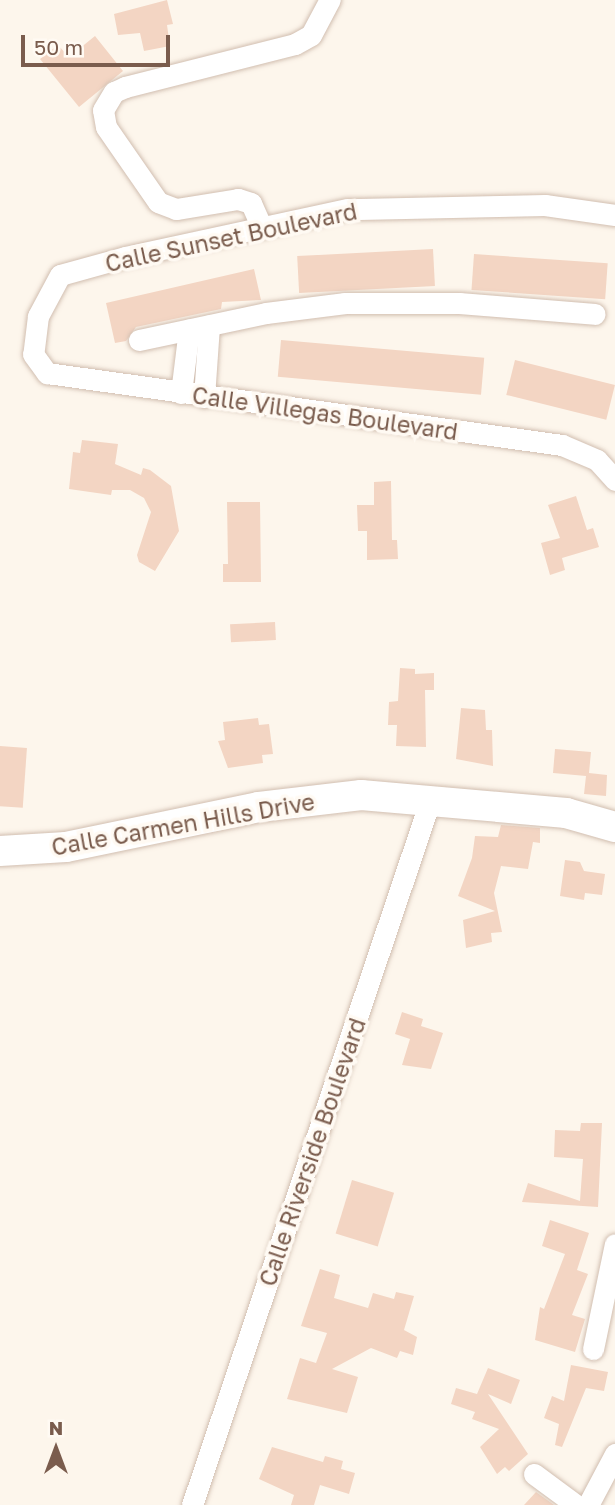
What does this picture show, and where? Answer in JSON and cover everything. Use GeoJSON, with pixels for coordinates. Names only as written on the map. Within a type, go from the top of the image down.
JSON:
{"type":"FeatureCollection","features":[{"type":"Feature","properties":{"kind":"street"},"geometry":{"type":"LineString","coordinates":[[262,228],[251,203],[238,199],[176,209],[158,202],[106,127],[103,110],[114,92],[125,87],[295,44],[311,35],[330,0]]}},
{"type":"Feature","properties":{"kind":"street","name":"Calle Sunset Boulevard"},"geometry":{"type":"LineString","coordinates":[[33,354],[38,316],[46,294],[60,275],[346,208],[545,205],[615,215]]}},
{"type":"Feature","properties":{"kind":"street"},"geometry":{"type":"LineString","coordinates":[[139,340],[199,327],[345,303],[459,303],[595,314]]}},
{"type":"Feature","properties":{"kind":"street"},"geometry":{"type":"LineString","coordinates":[[181,393],[199,327]]}},
{"type":"Feature","properties":{"kind":"street"},"geometry":{"type":"LineString","coordinates":[[199,327],[204,397]]}},
{"type":"Feature","properties":{"kind":"street","name":"Calle Villegas Boulevard"},"geometry":{"type":"LineString","coordinates":[[33,354],[47,373],[204,397],[562,444],[597,460],[615,480]]}},
{"type":"Feature","properties":{"kind":"street","name":"Calle Carmen Hills Drive"},"geometry":{"type":"LineString","coordinates":[[0,851],[66,847],[259,807],[361,795],[431,798],[566,813],[615,827]]}},
{"type":"Feature","properties":{"kind":"street","name":"Calle Riverside Boulevard"},"geometry":{"type":"LineString","coordinates":[[192,1505],[431,798]]}},
{"type":"Feature","properties":{"kind":"street"},"geometry":{"type":"LineString","coordinates":[[593,1349],[612,1283],[615,1244]]}},
{"type":"Feature","properties":{"kind":"street"},"geometry":{"type":"LineString","coordinates":[[588,1505],[615,1454]]}},
{"type":"Feature","properties":{"kind":"street"},"geometry":{"type":"LineString","coordinates":[[534,1474],[576,1505]]}},
{"type":"Feature","properties":{"kind":"building"},"geometry":{"type":"Polygon","coordinates":[[[167,0],[173,24],[167,25],[170,46],[144,51],[140,33],[118,35],[114,14],[167,0]]]}},
{"type":"Feature","properties":{"kind":"building"},"geometry":{"type":"Polygon","coordinates":[[[95,36],[123,71],[79,107],[40,59],[58,45],[69,57],[95,36]]]}},
{"type":"Feature","properties":{"kind":"building"},"geometry":{"type":"Polygon","coordinates":[[[433,249],[435,286],[299,293],[297,256],[433,249]]]}},
{"type":"Feature","properties":{"kind":"building"},"geometry":{"type":"Polygon","coordinates":[[[474,254],[608,263],[605,299],[471,290],[474,254]]]}},
{"type":"Feature","properties":{"kind":"building"},"geometry":{"type":"Polygon","coordinates":[[[254,269],[261,300],[222,302],[221,309],[136,327],[126,341],[115,343],[106,303],[254,269]]]}},
{"type":"Feature","properties":{"kind":"building"},"geometry":{"type":"Polygon","coordinates":[[[281,340],[484,358],[481,395],[278,377],[281,340]]]}},
{"type":"Feature","properties":{"kind":"building"},"geometry":{"type":"Polygon","coordinates":[[[515,360],[615,385],[606,420],[506,395],[515,360]]]}},
{"type":"Feature","properties":{"kind":"building"},"geometry":{"type":"Polygon","coordinates":[[[82,440],[118,444],[115,464],[141,475],[143,468],[150,470],[171,486],[179,531],[155,571],[139,562],[137,555],[151,512],[144,498],[130,490],[112,490],[111,495],[69,489],[73,452],[80,453],[82,440]]]}},
{"type":"Feature","properties":{"kind":"building"},"geometry":{"type":"Polygon","coordinates":[[[391,481],[392,540],[397,540],[398,559],[367,560],[367,531],[358,531],[357,505],[374,505],[374,482],[391,481]]]}},
{"type":"Feature","properties":{"kind":"building"},"geometry":{"type":"Polygon","coordinates":[[[576,496],[587,530],[593,528],[599,547],[562,558],[565,570],[550,575],[541,543],[560,538],[548,505],[576,496]]]}},
{"type":"Feature","properties":{"kind":"building"},"geometry":{"type":"Polygon","coordinates":[[[227,502],[260,502],[261,582],[223,582],[223,564],[228,564],[227,502]]]}},
{"type":"Feature","properties":{"kind":"building"},"geometry":{"type":"Polygon","coordinates":[[[275,622],[276,640],[231,642],[230,624],[275,622]]]}},
{"type":"Feature","properties":{"kind":"building"},"geometry":{"type":"Polygon","coordinates":[[[400,668],[415,669],[415,674],[434,673],[434,690],[425,690],[426,747],[396,746],[397,725],[388,725],[389,702],[398,701],[400,668]]]}},
{"type":"Feature","properties":{"kind":"building"},"geometry":{"type":"Polygon","coordinates":[[[461,708],[485,710],[486,730],[492,730],[493,766],[456,759],[461,708]]]}},
{"type":"Feature","properties":{"kind":"building"},"geometry":{"type":"Polygon","coordinates":[[[258,718],[259,725],[269,724],[273,754],[262,755],[263,763],[228,768],[218,741],[225,740],[223,722],[258,718]]]}},
{"type":"Feature","properties":{"kind":"building"},"geometry":{"type":"Polygon","coordinates":[[[0,746],[27,748],[23,808],[0,806],[0,746]]]}},
{"type":"Feature","properties":{"kind":"building"},"geometry":{"type":"Polygon","coordinates":[[[555,749],[591,752],[589,773],[607,775],[606,796],[584,794],[586,776],[553,773],[555,749]]]}},
{"type":"Feature","properties":{"kind":"building"},"geometry":{"type":"Polygon","coordinates":[[[501,825],[540,828],[540,843],[533,842],[528,869],[501,866],[494,893],[502,932],[491,933],[492,942],[466,948],[463,920],[495,911],[458,896],[472,858],[475,836],[498,837],[501,825]]]}},
{"type":"Feature","properties":{"kind":"building"},"geometry":{"type":"Polygon","coordinates":[[[565,860],[580,862],[584,871],[605,874],[602,895],[585,893],[584,900],[560,896],[565,860]]]}},
{"type":"Feature","properties":{"kind":"building"},"geometry":{"type":"Polygon","coordinates":[[[402,1012],[423,1019],[421,1026],[443,1033],[431,1069],[402,1065],[410,1039],[395,1034],[402,1012]]]}},
{"type":"Feature","properties":{"kind":"building"},"geometry":{"type":"Polygon","coordinates":[[[581,1123],[602,1123],[598,1207],[522,1202],[528,1183],[580,1201],[583,1159],[554,1157],[555,1130],[580,1131],[581,1123]]]}},
{"type":"Feature","properties":{"kind":"building"},"geometry":{"type":"Polygon","coordinates":[[[352,1180],[394,1193],[378,1246],[336,1234],[352,1180]]]}},
{"type":"Feature","properties":{"kind":"building"},"geometry":{"type":"Polygon","coordinates":[[[550,1220],[589,1233],[577,1270],[588,1274],[572,1315],[585,1319],[575,1352],[535,1340],[540,1307],[544,1309],[565,1254],[542,1246],[550,1220]]]}},
{"type":"Feature","properties":{"kind":"building"},"geometry":{"type":"Polygon","coordinates":[[[320,1269],[340,1275],[334,1298],[368,1308],[373,1293],[394,1299],[396,1292],[414,1296],[404,1330],[417,1337],[413,1355],[400,1351],[397,1358],[371,1348],[332,1369],[358,1377],[347,1413],[287,1399],[300,1358],[316,1363],[327,1333],[301,1326],[320,1269]]]}},
{"type":"Feature","properties":{"kind":"building"},"geometry":{"type":"Polygon","coordinates":[[[571,1365],[608,1372],[604,1391],[586,1388],[562,1447],[555,1445],[559,1424],[544,1418],[552,1396],[564,1401],[571,1365]]]}},
{"type":"Feature","properties":{"kind":"building"},"geometry":{"type":"Polygon","coordinates":[[[488,1368],[520,1380],[511,1404],[488,1394],[528,1454],[509,1471],[505,1467],[497,1474],[480,1447],[499,1429],[472,1419],[475,1412],[451,1404],[456,1388],[477,1394],[488,1368]]]}},
{"type":"Feature","properties":{"kind":"building"},"geometry":{"type":"Polygon","coordinates":[[[272,1447],[323,1462],[325,1456],[343,1461],[341,1469],[355,1473],[349,1494],[320,1485],[314,1505],[291,1505],[294,1495],[259,1479],[272,1447]]]}},
{"type":"Feature","properties":{"kind":"building"},"geometry":{"type":"Polygon","coordinates":[[[536,1492],[554,1505],[524,1505],[536,1492]]]}}]}
